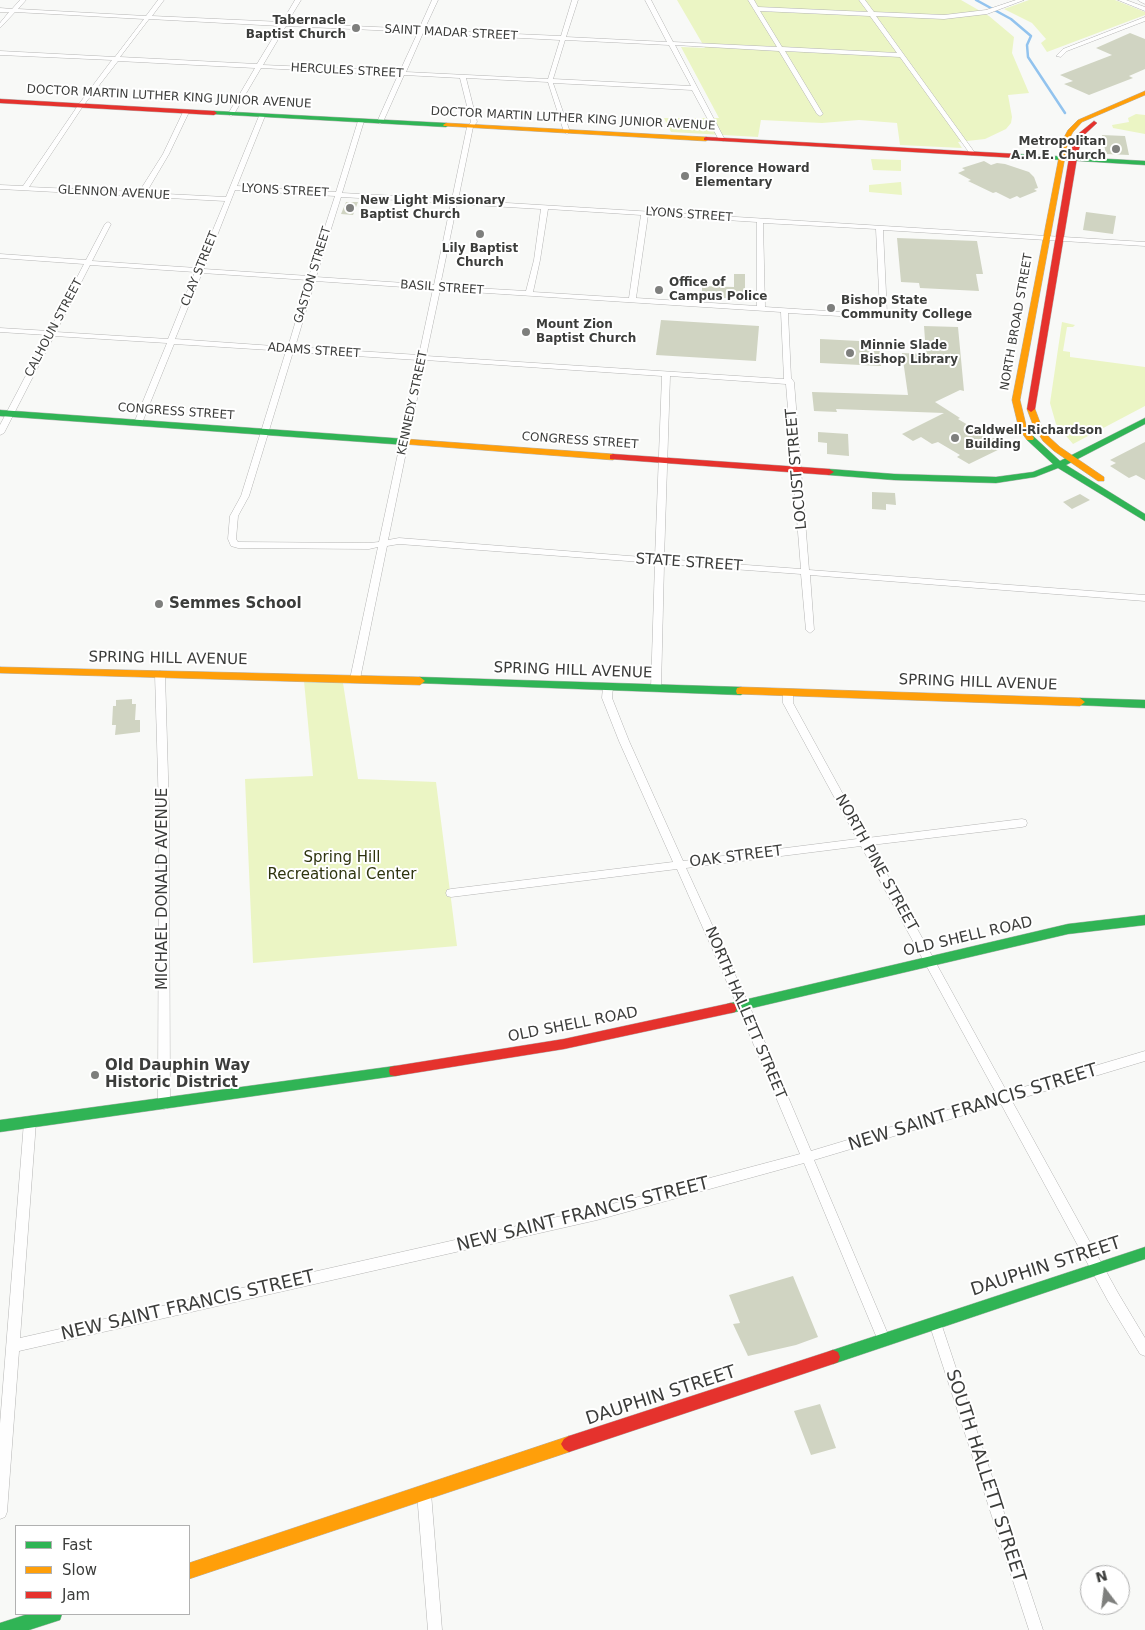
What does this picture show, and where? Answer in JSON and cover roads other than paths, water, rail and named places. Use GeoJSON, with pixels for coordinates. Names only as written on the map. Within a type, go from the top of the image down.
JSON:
{"type":"FeatureCollection","features":[{"type":"Feature","properties":{"kind":"main road"},"geometry":{"type":"LineString","coordinates":[[1067,159],[1065,141],[1070,131],[1080,121],[1145,93]]}},
{"type":"Feature","properties":{"kind":"main road"},"geometry":{"type":"LineString","coordinates":[[1067,159],[1080,135],[1089,126],[1101,118],[1145,100]]}},
{"type":"Feature","properties":{"kind":"main road","name":"DOCTOR MARTIN LUTHER KING JUNIOR AVENUE"},"geometry":{"type":"LineString","coordinates":[[0,101],[1145,163]]}},
{"type":"Feature","properties":{"kind":"main road","name":"NORTH BROAD STREET"},"geometry":{"type":"LineString","coordinates":[[1067,159],[1046,237],[1016,400],[1024,429],[1036,444],[1059,465],[1145,518]]}},
{"type":"Feature","properties":{"kind":"main road","name":"NORTH BROAD STREET"},"geometry":{"type":"LineString","coordinates":[[1067,159],[1059,238],[1030,408],[1037,425],[1046,439],[1070,459],[1145,506]]}},
{"type":"Feature","properties":{"kind":"main road","name":"CONGRESS STREET"},"geometry":{"type":"LineString","coordinates":[[5,414],[894,477],[996,480],[1035,474],[1059,465],[1145,421]]}},
{"type":"Feature","properties":{"kind":"main road","name":"SPRING HILL AVENUE"},"geometry":{"type":"LineString","coordinates":[[0,670],[355,679],[1145,704]]}},
{"type":"Feature","properties":{"kind":"main road","name":"OLD SHELL ROAD"},"geometry":{"type":"LineString","coordinates":[[0,1126],[456,1063],[564,1044],[743,1005],[1068,929],[1145,920]]}},
{"type":"Feature","properties":{"kind":"main road","name":"DAUPHIN STREET"},"geometry":{"type":"LineString","coordinates":[[190,1571],[1145,1253]]}},
{"type":"Feature","properties":{"kind":"main road"},"geometry":{"type":"LineString","coordinates":[[2,1630],[51,1615]]}},
{"type":"Feature","properties":{"kind":"street"},"geometry":{"type":"LineString","coordinates":[[0,26],[23,0]]}},
{"type":"Feature","properties":{"kind":"street"},"geometry":{"type":"LineString","coordinates":[[24,189],[82,105],[161,0]]}},
{"type":"Feature","properties":{"kind":"street"},"geometry":{"type":"LineString","coordinates":[[231,114],[298,0]]}},
{"type":"Feature","properties":{"kind":"street"},"geometry":{"type":"LineString","coordinates":[[380,122],[436,0]]}},
{"type":"Feature","properties":{"kind":"street"},"geometry":{"type":"LineString","coordinates":[[567,132],[550,81],[575,0]]}},
{"type":"Feature","properties":{"kind":"street"},"geometry":{"type":"LineString","coordinates":[[648,0],[722,140]]}},
{"type":"Feature","properties":{"kind":"street"},"geometry":{"type":"LineString","coordinates":[[751,0],[820,114]]}},
{"type":"Feature","properties":{"kind":"street"},"geometry":{"type":"LineString","coordinates":[[862,0],[974,154]]}},
{"type":"Feature","properties":{"kind":"street"},"geometry":{"type":"LineString","coordinates":[[756,9],[944,17],[987,12],[1021,0]]}},
{"type":"Feature","properties":{"kind":"street"},"geometry":{"type":"LineString","coordinates":[[1121,0],[1145,10]]}},
{"type":"Feature","properties":{"kind":"street"},"geometry":{"type":"LineString","coordinates":[[1141,0],[1145,2]]}},
{"type":"Feature","properties":{"kind":"street","name":"SAINT MADAR STREET"},"geometry":{"type":"LineString","coordinates":[[0,10],[902,55]]}},
{"type":"Feature","properties":{"kind":"street"},"geometry":{"type":"LineString","coordinates":[[1059,56],[1065,50],[1145,19]]}},
{"type":"Feature","properties":{"kind":"street","name":"HERCULES STREET"},"geometry":{"type":"LineString","coordinates":[[0,53],[694,88]]}},
{"type":"Feature","properties":{"kind":"street","name":"KENNEDY STREET"},"geometry":{"type":"LineString","coordinates":[[355,679],[438,288],[470,127],[474,122],[462,77]]}},
{"type":"Feature","properties":{"kind":"street"},"geometry":{"type":"LineString","coordinates":[[141,195],[166,154],[186,112]]}},
{"type":"Feature","properties":{"kind":"street","name":"CLAY STREET"},"geometry":{"type":"LineString","coordinates":[[138,423],[262,116]]}},
{"type":"Feature","properties":{"kind":"street","name":"GASTON STREET"},"geometry":{"type":"LineString","coordinates":[[234,544],[232,539],[234,516],[244,496],[361,121]]}},
{"type":"Feature","properties":{"kind":"street","name":"GLENNON AVENUE"},"geometry":{"type":"LineString","coordinates":[[0,188],[228,199]]}},
{"type":"Feature","properties":{"kind":"street","name":"LYONS STREET"},"geometry":{"type":"LineString","coordinates":[[233,188],[1145,244]]}},
{"type":"Feature","properties":{"kind":"street"},"geometry":{"type":"LineString","coordinates":[[529,293],[545,206]]}},
{"type":"Feature","properties":{"kind":"street"},"geometry":{"type":"LineString","coordinates":[[632,300],[645,213]]}},
{"type":"Feature","properties":{"kind":"street"},"geometry":{"type":"LineString","coordinates":[[760,220],[760,308]]}},
{"type":"Feature","properties":{"kind":"street","name":"CALHOUN STREET"},"geometry":{"type":"LineString","coordinates":[[0,433],[5,414],[51,334],[108,224]]}},
{"type":"Feature","properties":{"kind":"street","name":"BASIL STREET"},"geometry":{"type":"LineString","coordinates":[[0,256],[438,288],[874,316],[884,312],[879,227]]}},
{"type":"Feature","properties":{"kind":"street","name":"LOCUST STREET"},"geometry":{"type":"LineString","coordinates":[[784,310],[787,378],[790,382],[810,630]]}},
{"type":"Feature","properties":{"kind":"street","name":"ADAMS STREET"},"geometry":{"type":"LineString","coordinates":[[0,330],[666,374]]}},
{"type":"Feature","properties":{"kind":"street"},"geometry":{"type":"LineString","coordinates":[[656,688],[666,374],[790,382]]}},
{"type":"Feature","properties":{"kind":"street","name":"STATE STREET"},"geometry":{"type":"LineString","coordinates":[[234,544],[238,546],[264,544],[369,546],[399,541],[1145,598]]}},
{"type":"Feature","properties":{"kind":"street","name":"MICHAEL DONALD AVENUE"},"geometry":{"type":"LineString","coordinates":[[160,674],[164,810],[164,1104]]}},
{"type":"Feature","properties":{"kind":"street","name":"NORTH HALLETT STREET"},"geometry":{"type":"LineString","coordinates":[[608,687],[607,698],[617,724],[743,1005],[884,1340]]}},
{"type":"Feature","properties":{"kind":"street","name":"NORTH PINE STREET"},"geometry":{"type":"LineString","coordinates":[[788,692],[788,703],[1097,1269],[1145,1350]]}},
{"type":"Feature","properties":{"kind":"street","name":"OAK STREET"},"geometry":{"type":"LineString","coordinates":[[451,893],[1022,822]]}},
{"type":"Feature","properties":{"kind":"street","name":"NEW SAINT FRANCIS STREET"},"geometry":{"type":"LineString","coordinates":[[13,1346],[597,1214],[807,1157],[1145,1056]]}},
{"type":"Feature","properties":{"kind":"street"},"geometry":{"type":"LineString","coordinates":[[0,1512],[30,1122]]}},
{"type":"Feature","properties":{"kind":"street","name":"SOUTH HALLETT STREET"},"geometry":{"type":"LineString","coordinates":[[935,1323],[1036,1630]]}},
{"type":"Feature","properties":{"kind":"street"},"geometry":{"type":"LineString","coordinates":[[424,1493],[436,1630]]}},
{"type":"Feature","properties":{"kind":"waterway"},"geometry":{"type":"LineString","coordinates":[[976,0],[1011,19],[1031,36],[1027,45],[1028,57],[1065,113]]}},
{"type":"Feature","properties":{"kind":"place","name":"Tabernacle Baptist Church"},"geometry":{"type":"Point","coordinates":[356,28]}},
{"type":"Feature","properties":{"kind":"place","name":"Metropolitan A.M.E. Church"},"geometry":{"type":"Point","coordinates":[1116,149]}},
{"type":"Feature","properties":{"kind":"place","name":"Florence Howard Elementary"},"geometry":{"type":"Point","coordinates":[685,176]}},
{"type":"Feature","properties":{"kind":"place","name":"New Light Missionary Baptist Church"},"geometry":{"type":"Point","coordinates":[350,208]}},
{"type":"Feature","properties":{"kind":"place","name":"Lily Baptist Church"},"geometry":{"type":"Point","coordinates":[480,234]}},
{"type":"Feature","properties":{"kind":"place","name":"Office of Campus Police"},"geometry":{"type":"Point","coordinates":[659,290]}},
{"type":"Feature","properties":{"kind":"place","name":"Bishop State Community College"},"geometry":{"type":"Point","coordinates":[831,308]}},
{"type":"Feature","properties":{"kind":"place","name":"Mount Zion Baptist Church"},"geometry":{"type":"Point","coordinates":[526,332]}},
{"type":"Feature","properties":{"kind":"place","name":"Minnie Slade Bishop Library"},"geometry":{"type":"Point","coordinates":[850,353]}},
{"type":"Feature","properties":{"kind":"place","name":"Caldwell-Richardson Building"},"geometry":{"type":"Point","coordinates":[955,438]}},
{"type":"Feature","properties":{"kind":"place","name":"Semmes School"},"geometry":{"type":"Point","coordinates":[159,604]}},
{"type":"Feature","properties":{"kind":"place","name":"Old Dauphin Way Historic District"},"geometry":{"type":"Point","coordinates":[95,1075]}},
{"type":"Feature","properties":{"kind":"park label","name":"Spring Hill Recreational Center"},"geometry":{"type":"Point","coordinates":[342,866]}}]}
